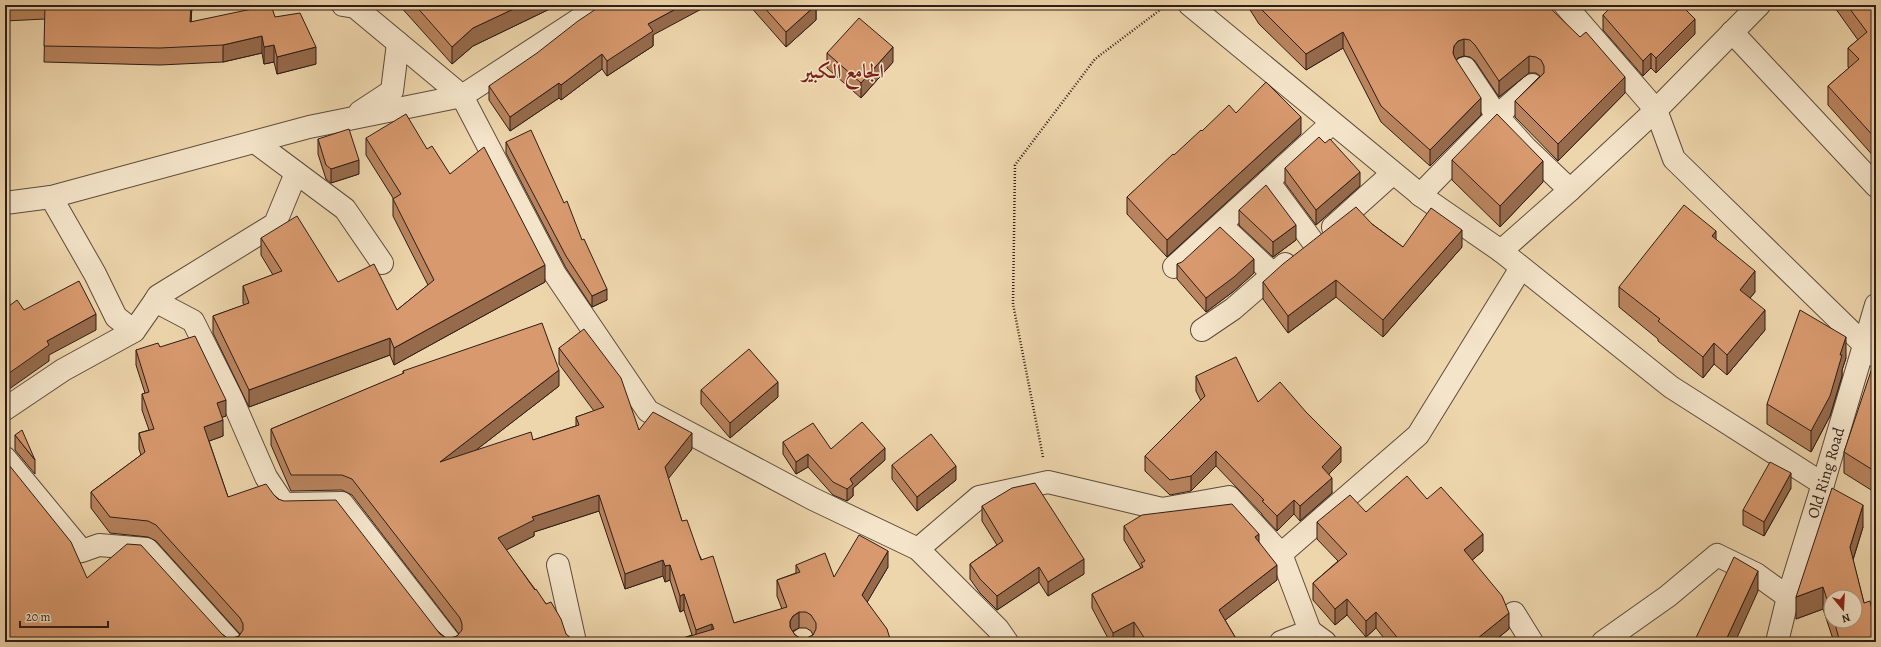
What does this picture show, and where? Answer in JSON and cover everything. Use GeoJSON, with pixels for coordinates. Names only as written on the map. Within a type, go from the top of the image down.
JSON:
{"type":"FeatureCollection","features":[{"type":"Feature","properties":{"kind":"street"},"geometry":{"type":"LineString","coordinates":[[344,5],[355,8],[462,96],[555,274],[648,411],[813,499],[918,549],[998,629],[1007,642]]}},
{"type":"Feature","properties":{"kind":"street"},"geometry":{"type":"LineString","coordinates":[[5,203],[51,197],[309,127],[462,96],[601,5]]}},
{"type":"Feature","properties":{"kind":"street"},"geometry":{"type":"LineString","coordinates":[[1190,5],[1420,195],[1501,251],[1671,387],[1823,484]]}},
{"type":"Feature","properties":{"kind":"street"},"geometry":{"type":"LineString","coordinates":[[1565,5],[1656,110],[1674,159],[1870,351]]}},
{"type":"Feature","properties":{"kind":"street"},"geometry":{"type":"LineString","coordinates":[[1501,251],[1570,190],[1656,110],[1759,5]]}},
{"type":"Feature","properties":{"kind":"street"},"geometry":{"type":"LineString","coordinates":[[1732,32],[1876,186]]}},
{"type":"Feature","properties":{"kind":"street"},"geometry":{"type":"LineString","coordinates":[[348,120],[392,92],[398,43]]}},
{"type":"Feature","properties":{"kind":"street"},"geometry":{"type":"LineString","coordinates":[[1465,68],[1497,116],[1526,148],[1570,190]]}},
{"type":"Feature","properties":{"kind":"street"},"geometry":{"type":"LineString","coordinates":[[1420,195],[1497,116],[1532,85]]}},
{"type":"Feature","properties":{"kind":"street"},"geometry":{"type":"LineString","coordinates":[[1174,267],[1332,123]]}},
{"type":"Feature","properties":{"kind":"street"},"geometry":{"type":"LineString","coordinates":[[255,142],[345,210],[382,263]]}},
{"type":"Feature","properties":{"kind":"street"},"geometry":{"type":"LineString","coordinates":[[5,410],[63,370],[134,331],[158,296],[275,224],[296,173]]}},
{"type":"Feature","properties":{"kind":"street"},"geometry":{"type":"LineString","coordinates":[[1202,330],[1233,310],[1273,274],[1341,221],[1393,173]]}},
{"type":"Feature","properties":{"kind":"street"},"geometry":{"type":"LineString","coordinates":[[1268,181],[1313,242]]}},
{"type":"Feature","properties":{"kind":"street"},"geometry":{"type":"LineString","coordinates":[[51,197],[95,274],[116,317],[134,331]]}},
{"type":"Feature","properties":{"kind":"street"},"geometry":{"type":"LineString","coordinates":[[1221,225],[1273,274]]}},
{"type":"Feature","properties":{"kind":"street"},"geometry":{"type":"LineString","coordinates":[[1281,554],[1418,436],[1521,268]]}},
{"type":"Feature","properties":{"kind":"street"},"geometry":{"type":"LineString","coordinates":[[155,300],[193,321],[232,399],[266,477],[284,504],[342,503],[450,642]]}},
{"type":"Feature","properties":{"kind":"street","name":"Old Ring Road"},"geometry":{"type":"LineString","coordinates":[[1777,642],[1788,597],[1823,484],[1870,351],[1876,305]]}},
{"type":"Feature","properties":{"kind":"street"},"geometry":{"type":"LineString","coordinates":[[5,458],[82,551],[99,545],[147,548],[232,642]]}},
{"type":"Feature","properties":{"kind":"street"},"geometry":{"type":"LineString","coordinates":[[918,549],[979,497],[1048,482],[1162,509],[1229,497],[1281,554],[1317,637],[1281,642]]}},
{"type":"Feature","properties":{"kind":"street"},"geometry":{"type":"LineString","coordinates":[[1603,642],[1668,596],[1717,555],[1756,574],[1788,597]]}},
{"type":"Feature","properties":{"kind":"street"},"geometry":{"type":"LineString","coordinates":[[558,565],[575,642]]}},
{"type":"Feature","properties":{"kind":"street"},"geometry":{"type":"LineString","coordinates":[[1514,613],[1532,642]]}},
{"type":"Feature","properties":{"kind":"path"},"geometry":{"type":"LineString","coordinates":[[1048,482],[1012,304],[1015,165],[1095,59],[1166,5]]}},
{"type":"Feature","properties":{"kind":"building"},"geometry":{"type":"Polygon","coordinates":[[[45,5],[191,5],[190,22],[271,5],[275,17],[300,13],[316,47],[277,57],[274,45],[264,47],[262,36],[223,45],[160,48],[44,46],[45,5]]]}},
{"type":"Feature","properties":{"kind":"building"},"geometry":{"type":"Polygon","coordinates":[[[415,5],[522,5],[473,28],[452,47],[415,5]]]}},
{"type":"Feature","properties":{"kind":"building"},"geometry":{"type":"Polygon","coordinates":[[[602,5],[683,5],[648,24],[653,31],[607,61],[602,54],[561,85],[559,83],[510,117],[489,86],[602,5]]]}},
{"type":"Feature","properties":{"kind":"building"},"geometry":{"type":"Polygon","coordinates":[[[762,5],[816,5],[786,32],[762,5]]]}},
{"type":"Feature","properties":{"kind":"building"},"geometry":{"type":"Polygon","coordinates":[[[1258,5],[1547,5],[1580,37],[1586,32],[1625,77],[1558,144],[1515,101],[1544,73],[1544,66],[1541,60],[1536,57],[1529,56],[1499,81],[1470,40],[1464,39],[1458,41],[1454,46],[1453,53],[1455,58],[1481,98],[1430,150],[1381,106],[1343,32],[1306,54],[1258,5]]]}},
{"type":"Feature","properties":{"kind":"building"},"geometry":{"type":"Polygon","coordinates":[[[1613,5],[1681,5],[1695,19],[1656,58],[1651,53],[1643,61],[1603,15],[1613,5]]]}},
{"type":"Feature","properties":{"kind":"building"},"geometry":{"type":"Polygon","coordinates":[[[1847,5],[1876,5],[1876,139],[1828,86],[1859,59],[1848,48],[1867,32],[1847,5]]]}},
{"type":"Feature","properties":{"kind":"building"},"geometry":{"type":"Polygon","coordinates":[[[859,18],[893,47],[861,83],[827,53],[859,18]]]}},
{"type":"Feature","properties":{"kind":"building"},"geometry":{"type":"Polygon","coordinates":[[[1266,82],[1301,117],[1167,240],[1127,197],[1173,154],[1174,155],[1201,130],[1202,131],[1229,105],[1236,113],[1266,82]]]}},
{"type":"Feature","properties":{"kind":"building"},"geometry":{"type":"Polygon","coordinates":[[[406,114],[427,149],[432,146],[450,174],[484,147],[545,265],[394,348],[390,338],[249,390],[213,316],[249,303],[243,286],[282,271],[261,238],[297,216],[338,282],[374,264],[397,310],[434,280],[393,199],[401,194],[366,138],[406,114]]]}},
{"type":"Feature","properties":{"kind":"building"},"geometry":{"type":"Polygon","coordinates":[[[1497,114],[1543,161],[1500,206],[1452,160],[1497,114]]]}},
{"type":"Feature","properties":{"kind":"building"},"geometry":{"type":"Polygon","coordinates":[[[349,129],[359,160],[331,169],[326,165],[318,139],[349,129]]]}},
{"type":"Feature","properties":{"kind":"building"},"geometry":{"type":"Polygon","coordinates":[[[531,130],[564,203],[567,201],[582,240],[584,239],[607,289],[592,296],[566,256],[506,142],[531,130]]]}},
{"type":"Feature","properties":{"kind":"building"},"geometry":{"type":"Polygon","coordinates":[[[1319,137],[1325,143],[1330,139],[1360,172],[1316,210],[1285,168],[1319,137]]]}},
{"type":"Feature","properties":{"kind":"building"},"geometry":{"type":"Polygon","coordinates":[[[1266,185],[1296,225],[1273,242],[1239,210],[1266,185]]]}},
{"type":"Feature","properties":{"kind":"building"},"geometry":{"type":"Polygon","coordinates":[[[1684,205],[1716,231],[1712,236],[1755,271],[1740,290],[1765,310],[1727,355],[1714,343],[1703,357],[1658,321],[1660,319],[1619,287],[1684,205]]]}},
{"type":"Feature","properties":{"kind":"building"},"geometry":{"type":"Polygon","coordinates":[[[1356,207],[1372,224],[1403,247],[1431,208],[1462,230],[1383,320],[1336,280],[1288,316],[1263,282],[1283,264],[1356,207]]]}},
{"type":"Feature","properties":{"kind":"building"},"geometry":{"type":"Polygon","coordinates":[[[1220,227],[1254,259],[1234,277],[1206,298],[1177,264],[1182,262],[1220,227]]]}},
{"type":"Feature","properties":{"kind":"building"},"geometry":{"type":"Polygon","coordinates":[[[79,281],[96,314],[47,341],[49,345],[5,376],[5,309],[17,300],[24,310],[79,281]]]}},
{"type":"Feature","properties":{"kind":"building"},"geometry":{"type":"Polygon","coordinates":[[[1800,310],[1846,337],[1830,396],[1811,431],[1767,404],[1800,310]]]}},
{"type":"Feature","properties":{"kind":"building"},"geometry":{"type":"Polygon","coordinates":[[[542,323],[559,370],[440,462],[531,432],[533,440],[579,425],[576,417],[604,407],[559,348],[584,329],[621,378],[639,430],[653,412],[692,433],[665,467],[682,521],[687,520],[701,560],[713,556],[734,623],[787,607],[777,580],[800,572],[796,565],[825,553],[834,577],[859,535],[888,551],[862,595],[887,629],[891,642],[678,642],[677,640],[714,629],[712,624],[696,630],[684,594],[680,596],[670,565],[665,566],[663,560],[625,574],[599,495],[532,517],[534,520],[498,538],[546,604],[551,602],[561,619],[566,634],[573,642],[5,642],[5,460],[71,542],[87,578],[127,544],[141,545],[222,634],[227,638],[233,638],[239,636],[243,630],[243,624],[240,618],[156,525],[148,521],[110,517],[91,492],[145,452],[139,433],[154,429],[142,394],[149,392],[136,350],[158,343],[160,347],[195,336],[226,400],[217,403],[223,420],[204,427],[228,497],[266,484],[278,499],[284,501],[336,500],[440,634],[446,638],[457,636],[462,630],[460,618],[352,479],[342,475],[291,475],[271,429],[404,373],[403,371],[542,323]],[[799,612],[793,616],[790,621],[790,627],[795,635],[800,638],[807,638],[813,635],[816,629],[816,623],[811,615],[806,612],[799,612]]]}},
{"type":"Feature","properties":{"kind":"building"},"geometry":{"type":"Polygon","coordinates":[[[749,349],[778,382],[730,423],[701,390],[749,349]]]}},
{"type":"Feature","properties":{"kind":"building"},"geometry":{"type":"Polygon","coordinates":[[[1236,357],[1258,402],[1280,382],[1306,412],[1341,447],[1322,467],[1332,478],[1300,506],[1294,500],[1277,516],[1262,501],[1264,500],[1216,451],[1191,476],[1170,480],[1145,456],[1205,396],[1196,376],[1236,357]]]}},
{"type":"Feature","properties":{"kind":"building"},"geometry":{"type":"Polygon","coordinates":[[[1873,365],[1876,365],[1876,472],[1844,452],[1873,365]]]}},
{"type":"Feature","properties":{"kind":"building"},"geometry":{"type":"Polygon","coordinates":[[[862,422],[885,448],[850,479],[853,484],[847,489],[833,482],[808,454],[796,462],[783,442],[813,423],[831,449],[862,422]]]}},
{"type":"Feature","properties":{"kind":"building"},"geometry":{"type":"Polygon","coordinates":[[[22,430],[35,460],[15,435],[22,430]]]}},
{"type":"Feature","properties":{"kind":"building"},"geometry":{"type":"Polygon","coordinates":[[[931,434],[956,466],[917,497],[892,465],[931,434]]]}},
{"type":"Feature","properties":{"kind":"building"},"geometry":{"type":"Polygon","coordinates":[[[1770,462],[1791,473],[1764,522],[1743,510],[1770,462]]]}},
{"type":"Feature","properties":{"kind":"building"},"geometry":{"type":"Polygon","coordinates":[[[1407,476],[1427,499],[1441,487],[1483,534],[1464,550],[1502,596],[1509,613],[1473,642],[1401,642],[1376,612],[1366,621],[1347,599],[1335,609],[1313,583],[1347,554],[1317,522],[1350,495],[1366,512],[1407,476]]]}},
{"type":"Feature","properties":{"kind":"building"},"geometry":{"type":"Polygon","coordinates":[[[1035,483],[1084,559],[1048,582],[1039,567],[997,596],[980,579],[970,564],[1003,541],[982,506],[1012,488],[1035,483]]]}},
{"type":"Feature","properties":{"kind":"building"},"geometry":{"type":"Polygon","coordinates":[[[1832,488],[1863,505],[1850,547],[1860,589],[1824,589],[1823,587],[1796,597],[1832,488]]]}},
{"type":"Feature","properties":{"kind":"building"},"geometry":{"type":"Polygon","coordinates":[[[1232,504],[1259,534],[1255,537],[1277,565],[1219,610],[1238,642],[1147,642],[1134,622],[1113,633],[1092,594],[1143,567],[1141,563],[1145,561],[1124,526],[1142,515],[1232,504]]]}},
{"type":"Feature","properties":{"kind":"building"},"geometry":{"type":"Polygon","coordinates":[[[1734,557],[1758,571],[1725,642],[1694,642],[1734,557]]]}},
{"type":"Feature","properties":{"kind":"building"},"geometry":{"type":"Polygon","coordinates":[[[1863,599],[1864,603],[1870,601],[1872,610],[1876,610],[1876,642],[1840,642],[1836,629],[1863,629],[1863,599]]]}},
{"type":"Feature","properties":{"kind":"building"},"geometry":{"type":"Polygon","coordinates":[[[1316,637],[1319,642],[1307,642],[1316,637]]]}},
{"type":"Feature","properties":{"kind":"district","name":"الجامع الكبير"},"geometry":{"type":"Point","coordinates":[843,71]}}]}
